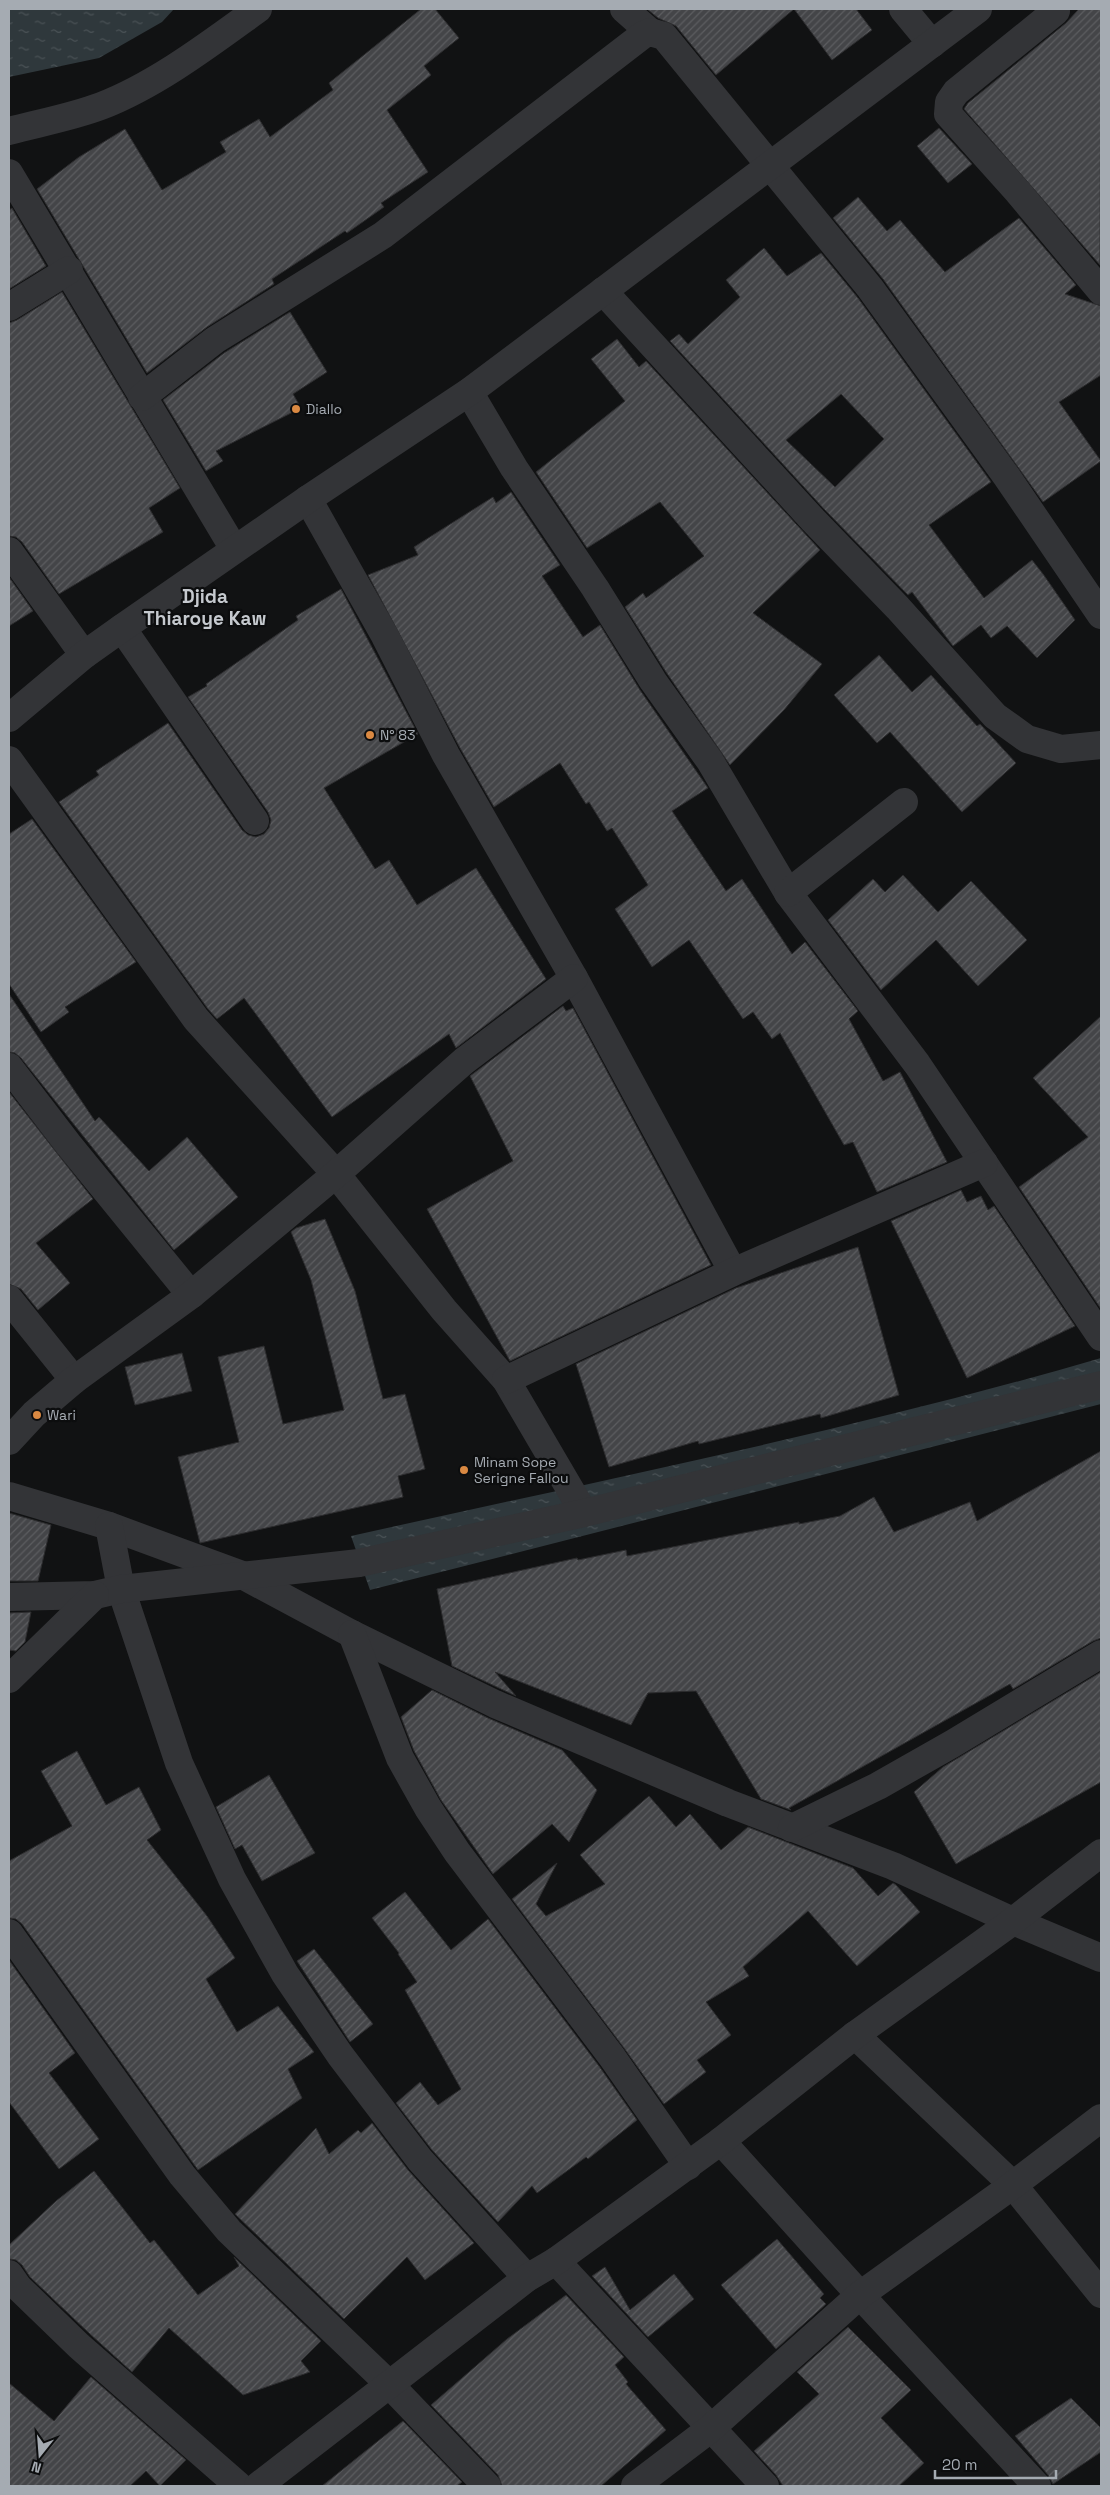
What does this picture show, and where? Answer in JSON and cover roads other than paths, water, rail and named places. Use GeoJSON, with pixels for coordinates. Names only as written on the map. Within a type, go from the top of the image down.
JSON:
{"type":"FeatureCollection","features":[{"type":"Feature","properties":{"kind":"street"},"geometry":{"type":"LineString","coordinates":[[9,131],[102,106],[153,80],[199,51],[258,9]]}},
{"type":"Feature","properties":{"kind":"street"},"geometry":{"type":"LineString","coordinates":[[624,9],[650,32],[664,36],[881,303],[1007,477],[1101,615]]}},
{"type":"Feature","properties":{"kind":"street"},"geometry":{"type":"LineString","coordinates":[[903,9],[932,44]]}},
{"type":"Feature","properties":{"kind":"street"},"geometry":{"type":"LineString","coordinates":[[9,718],[84,655],[122,628],[234,549],[469,392],[978,9]]}},
{"type":"Feature","properties":{"kind":"street"},"geometry":{"type":"LineString","coordinates":[[1055,9],[1056,11],[956,92],[949,102],[948,114],[1018,192],[1101,292]]}},
{"type":"Feature","properties":{"kind":"street"},"geometry":{"type":"LineString","coordinates":[[142,397],[215,340],[246,319],[383,234],[615,55],[642,35],[650,32]]}},
{"type":"Feature","properties":{"kind":"street"},"geometry":{"type":"LineString","coordinates":[[9,173],[69,270],[142,397],[234,549]]}},
{"type":"Feature","properties":{"kind":"street"},"geometry":{"type":"LineString","coordinates":[[9,307],[69,270]]}},
{"type":"Feature","properties":{"kind":"street"},"geometry":{"type":"LineString","coordinates":[[603,291],[813,520],[898,608],[995,716],[1027,739],[1061,749],[1101,745]]}},
{"type":"Feature","properties":{"kind":"street"},"geometry":{"type":"LineString","coordinates":[[469,392],[514,468],[595,588],[653,681],[710,761],[788,893],[917,1064],[1101,1337]]}},
{"type":"Feature","properties":{"kind":"street"},"geometry":{"type":"LineString","coordinates":[[308,499],[385,636],[446,755],[574,978],[733,1272]]}},
{"type":"Feature","properties":{"kind":"street"},"geometry":{"type":"LineString","coordinates":[[9,550],[84,655]]}},
{"type":"Feature","properties":{"kind":"street"},"geometry":{"type":"LineString","coordinates":[[122,628],[255,821]]}},
{"type":"Feature","properties":{"kind":"street"},"geometry":{"type":"LineString","coordinates":[[9,760],[196,1019],[336,1174],[444,1310],[506,1380],[584,1513]]}},
{"type":"Feature","properties":{"kind":"street"},"geometry":{"type":"LineString","coordinates":[[788,893],[904,802]]}},
{"type":"Feature","properties":{"kind":"street"},"geometry":{"type":"LineString","coordinates":[[9,1441],[34,1414],[74,1380],[191,1295],[336,1174],[464,1061],[574,978]]}},
{"type":"Feature","properties":{"kind":"street"},"geometry":{"type":"LineString","coordinates":[[9,1067],[68,1144],[191,1295]]}},
{"type":"Feature","properties":{"kind":"street"},"geometry":{"type":"LineString","coordinates":[[506,1380],[733,1272],[984,1163]]}},
{"type":"Feature","properties":{"kind":"street"},"geometry":{"type":"LineString","coordinates":[[9,1300],[74,1380]]}},
{"type":"Feature","properties":{"kind":"street"},"geometry":{"type":"LineString","coordinates":[[9,1596],[108,1592],[242,1575],[359,1563],[584,1513],[1101,1385]]}},
{"type":"Feature","properties":{"kind":"street"},"geometry":{"type":"LineString","coordinates":[[9,1496],[108,1526],[242,1575],[352,1634],[495,1704],[792,1828],[892,1866],[1101,1958]]}},
{"type":"Feature","properties":{"kind":"street"},"geometry":{"type":"LineString","coordinates":[[108,1526],[108,1592],[179,1764],[232,1879],[285,1974],[340,2054],[420,2160],[527,2278]]}},
{"type":"Feature","properties":{"kind":"street"},"geometry":{"type":"LineString","coordinates":[[9,1679],[108,1592]]}},
{"type":"Feature","properties":{"kind":"street"},"geometry":{"type":"LineString","coordinates":[[352,1634],[400,1758],[428,1808],[457,1852],[612,2056],[688,2166]]}},
{"type":"Feature","properties":{"kind":"street"},"geometry":{"type":"LineString","coordinates":[[792,1828],[886,1782],[1101,1654]]}},
{"type":"Feature","properties":{"kind":"street"},"geometry":{"type":"LineString","coordinates":[[258,2486],[527,2278],[556,2261],[722,2141],[855,2035],[1014,1921],[1101,1853]]}},
{"type":"Feature","properties":{"kind":"street"},"geometry":{"type":"LineString","coordinates":[[9,1933],[182,2175],[229,2231],[389,2384],[487,2486]]}},
{"type":"Feature","properties":{"kind":"street"},"geometry":{"type":"LineString","coordinates":[[855,2035],[1013,2186],[1101,2294]]}},
{"type":"Feature","properties":{"kind":"street"},"geometry":{"type":"LineString","coordinates":[[635,2486],[710,2429],[860,2295],[1013,2186],[1101,2118]]}},
{"type":"Feature","properties":{"kind":"street"},"geometry":{"type":"LineString","coordinates":[[722,2141],[860,2295],[1037,2486]]}},
{"type":"Feature","properties":{"kind":"street"},"geometry":{"type":"LineString","coordinates":[[556,2261],[710,2429],[765,2486]]}},
{"type":"Feature","properties":{"kind":"street"},"geometry":{"type":"LineString","coordinates":[[9,2274],[18,2287],[79,2346],[239,2486]]}},
{"type":"Feature","properties":{"kind":"water"},"geometry":{"type":"Polygon","coordinates":[[[9,9],[174,9],[162,22],[99,58],[9,77],[9,9]]]}},
{"type":"Feature","properties":{"kind":"water"},"geometry":{"type":"Polygon","coordinates":[[[1101,1358],[1101,1404],[370,1590],[351,1536],[821,1431],[1008,1384],[1101,1358]]]}},
{"type":"Feature","properties":{"kind":"place","name":"Diallo"},"geometry":{"type":"Point","coordinates":[296,409]}},
{"type":"Feature","properties":{"kind":"place","name":"N° 83"},"geometry":{"type":"Point","coordinates":[370,735]}},
{"type":"Feature","properties":{"kind":"place","name":"Wari"},"geometry":{"type":"Point","coordinates":[37,1415]}},
{"type":"Feature","properties":{"kind":"place","name":"Minam Sope Serigne Fallou"},"geometry":{"type":"Point","coordinates":[464,1470]}},
{"type":"Feature","properties":{"kind":"district","name":"Djida Thiaroye Kaw"},"geometry":{"type":"Point","coordinates":[205,607]}}]}
